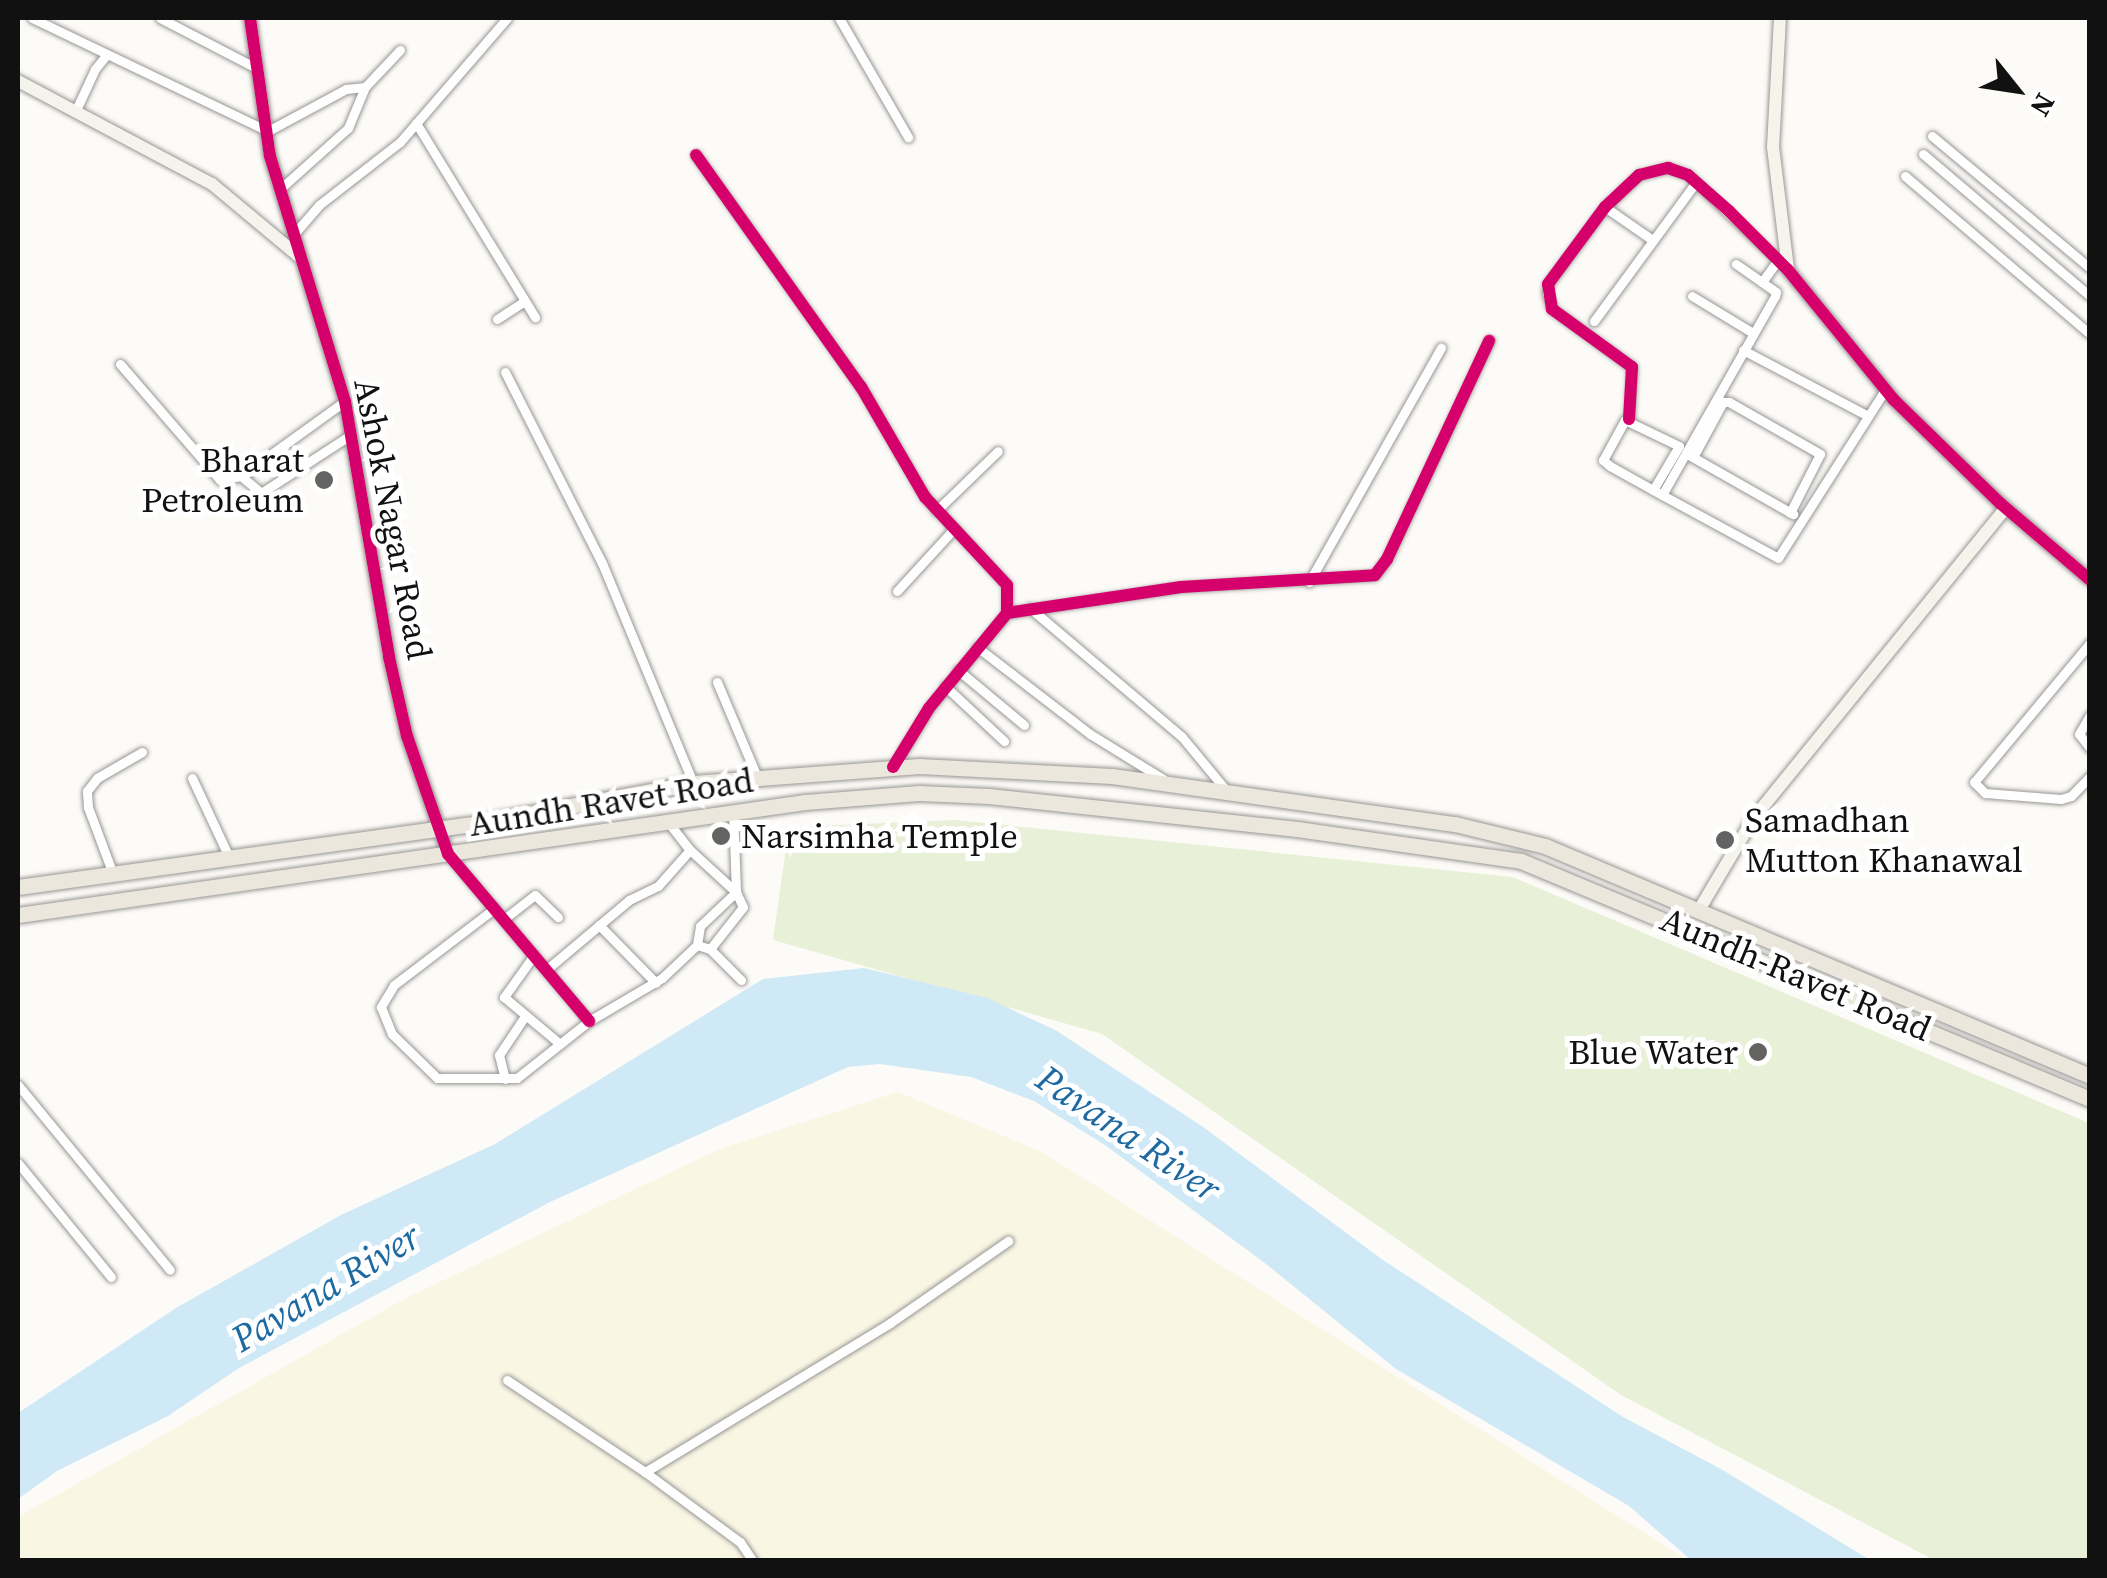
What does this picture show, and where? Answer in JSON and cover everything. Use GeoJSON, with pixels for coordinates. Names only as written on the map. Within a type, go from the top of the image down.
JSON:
{"type":"FeatureCollection","features":[{"type":"Feature","properties":{"kind":"main road","name":"Aundh Ravet Road"},"geometry":{"type":"LineString","coordinates":[[18,887],[440,828],[692,783],[893,767],[1078,774],[1225,789],[1504,836]]}},
{"type":"Feature","properties":{"kind":"main road","name":"Aundh Ravet Road"},"geometry":{"type":"LineString","coordinates":[[18,915],[666,820],[866,796],[960,794],[1296,828],[1500,856]]}},
{"type":"Feature","properties":{"kind":"main road","name":"Aundh-Ravet Road"},"geometry":{"type":"LineString","coordinates":[[1504,836],[1570,855],[2090,1076]]}},
{"type":"Feature","properties":{"kind":"main road","name":"Aundh-Ravet Road"},"geometry":{"type":"LineString","coordinates":[[1500,856],[1562,875],[2090,1098]]}},
{"type":"Feature","properties":{"kind":"street"},"geometry":{"type":"LineString","coordinates":[[32,18],[268,131],[346,89],[365,87]]}},
{"type":"Feature","properties":{"kind":"street"},"geometry":{"type":"LineString","coordinates":[[160,18],[261,70]]}},
{"type":"Feature","properties":{"kind":"street","name":"Ashok Nagar Road"},"geometry":{"type":"LineString","coordinates":[[250,18],[280,189],[345,401],[388,657],[407,736],[448,854]]}},
{"type":"Feature","properties":{"kind":"street"},"geometry":{"type":"LineString","coordinates":[[294,234],[319,205],[361,175],[416,123],[507,18]]}},
{"type":"Feature","properties":{"kind":"street"},"geometry":{"type":"LineString","coordinates":[[839,18],[908,138]]}},
{"type":"Feature","properties":{"kind":"street"},"geometry":{"type":"LineString","coordinates":[[1780,18],[1773,146],[1783,265]]}},
{"type":"Feature","properties":{"kind":"street"},"geometry":{"type":"LineString","coordinates":[[280,189],[348,128],[365,87],[400,50]]}},
{"type":"Feature","properties":{"kind":"street"},"geometry":{"type":"LineString","coordinates":[[76,110],[94,68],[108,54]]}},
{"type":"Feature","properties":{"kind":"street"},"geometry":{"type":"LineString","coordinates":[[18,81],[212,184],[302,258]]}},
{"type":"Feature","properties":{"kind":"street"},"geometry":{"type":"LineString","coordinates":[[416,123],[535,317]]}},
{"type":"Feature","properties":{"kind":"street"},"geometry":{"type":"LineString","coordinates":[[1932,136],[2090,268]]}},
{"type":"Feature","properties":{"kind":"street"},"geometry":{"type":"LineString","coordinates":[[696,154],[861,387],[936,511],[1007,585],[1006,613]]}},
{"type":"Feature","properties":{"kind":"street"},"geometry":{"type":"LineString","coordinates":[[1923,154],[2090,296]]}},
{"type":"Feature","properties":{"kind":"street"},"geometry":{"type":"LineString","coordinates":[[1629,420],[1632,367],[1552,309],[1548,284],[1606,206],[1639,175],[1655,170],[1681,171],[1783,265],[1885,390],[2006,508],[2090,580]]}},
{"type":"Feature","properties":{"kind":"street"},"geometry":{"type":"LineString","coordinates":[[1905,176],[2090,334]]}},
{"type":"Feature","properties":{"kind":"street"},"geometry":{"type":"LineString","coordinates":[[1594,321],[1696,182]]}},
{"type":"Feature","properties":{"kind":"street"},"geometry":{"type":"LineString","coordinates":[[1606,206],[1651,239]]}},
{"type":"Feature","properties":{"kind":"street"},"geometry":{"type":"LineString","coordinates":[[1690,455],[1776,292],[1736,264]]}},
{"type":"Feature","properties":{"kind":"street"},"geometry":{"type":"LineString","coordinates":[[1762,282],[1783,265]]}},
{"type":"Feature","properties":{"kind":"street"},"geometry":{"type":"LineString","coordinates":[[1692,296],[1754,333]]}},
{"type":"Feature","properties":{"kind":"street"},"geometry":{"type":"LineString","coordinates":[[497,319],[525,301]]}},
{"type":"Feature","properties":{"kind":"street"},"geometry":{"type":"LineString","coordinates":[[893,767],[945,686],[1006,613],[1181,587],[1366,578],[1382,568],[1489,342]]}},
{"type":"Feature","properties":{"kind":"street"},"geometry":{"type":"LineString","coordinates":[[1308,582],[1440,348]]}},
{"type":"Feature","properties":{"kind":"street"},"geometry":{"type":"LineString","coordinates":[[1743,350],[1868,416]]}},
{"type":"Feature","properties":{"kind":"street"},"geometry":{"type":"LineString","coordinates":[[120,364],[210,474],[226,481],[241,476],[345,401]]}},
{"type":"Feature","properties":{"kind":"street"},"geometry":{"type":"LineString","coordinates":[[505,372],[602,563],[692,783]]}},
{"type":"Feature","properties":{"kind":"street"},"geometry":{"type":"LineString","coordinates":[[1629,420],[1622,424],[1602,460],[1778,558],[1885,390]]}},
{"type":"Feature","properties":{"kind":"street"},"geometry":{"type":"LineString","coordinates":[[1657,492],[1690,455],[1723,402],[1729,402],[1820,454],[1790,512]]}},
{"type":"Feature","properties":{"kind":"street"},"geometry":{"type":"LineString","coordinates":[[1629,420],[1679,446],[1657,492]]}},
{"type":"Feature","properties":{"kind":"street"},"geometry":{"type":"LineString","coordinates":[[241,476],[261,493],[352,434]]}},
{"type":"Feature","properties":{"kind":"street"},"geometry":{"type":"LineString","coordinates":[[936,511],[998,451]]}},
{"type":"Feature","properties":{"kind":"street"},"geometry":{"type":"LineString","coordinates":[[1690,455],[1803,520]]}},
{"type":"Feature","properties":{"kind":"street"},"geometry":{"type":"LineString","coordinates":[[1699,910],[1753,819],[2006,508]]}},
{"type":"Feature","properties":{"kind":"street"},"geometry":{"type":"LineString","coordinates":[[898,592],[952,531]]}},
{"type":"Feature","properties":{"kind":"street"},"geometry":{"type":"LineString","coordinates":[[1030,608],[1182,738],[1225,789]]}},
{"type":"Feature","properties":{"kind":"street"},"geometry":{"type":"LineString","coordinates":[[2090,643],[1974,782],[1985,793],[2060,799],[2071,796],[2090,776]]}},
{"type":"Feature","properties":{"kind":"street"},"geometry":{"type":"LineString","coordinates":[[976,647],[1090,734],[1170,783]]}},
{"type":"Feature","properties":{"kind":"street"},"geometry":{"type":"LineString","coordinates":[[958,670],[1024,725]]}},
{"type":"Feature","properties":{"kind":"street"},"geometry":{"type":"LineString","coordinates":[[717,682],[758,778]]}},
{"type":"Feature","properties":{"kind":"street"},"geometry":{"type":"LineString","coordinates":[[945,686],[1004,741]]}},
{"type":"Feature","properties":{"kind":"street"},"geometry":{"type":"LineString","coordinates":[[2090,715],[2079,734],[2090,748]]}},
{"type":"Feature","properties":{"kind":"street"},"geometry":{"type":"LineString","coordinates":[[113,874],[88,807],[88,791],[97,778],[142,752]]}},
{"type":"Feature","properties":{"kind":"street"},"geometry":{"type":"LineString","coordinates":[[192,778],[229,857]]}},
{"type":"Feature","properties":{"kind":"street"},"geometry":{"type":"LineString","coordinates":[[710,948],[742,913],[736,892],[733,811]]}},
{"type":"Feature","properties":{"kind":"street"},"geometry":{"type":"LineString","coordinates":[[666,820],[690,850],[736,892]]}},
{"type":"Feature","properties":{"kind":"street"},"geometry":{"type":"LineString","coordinates":[[546,970],[630,900],[658,886],[690,850]]}},
{"type":"Feature","properties":{"kind":"street"},"geometry":{"type":"LineString","coordinates":[[448,854],[589,1021]]}},
{"type":"Feature","properties":{"kind":"street"},"geometry":{"type":"LineString","coordinates":[[495,908],[394,985],[381,1007],[392,1034],[437,1078],[517,1078],[589,1021],[656,983],[697,945],[700,926],[736,892]]}},
{"type":"Feature","properties":{"kind":"street"},"geometry":{"type":"LineString","coordinates":[[504,919],[535,895],[558,917]]}},
{"type":"Feature","properties":{"kind":"street"},"geometry":{"type":"LineString","coordinates":[[599,925],[656,983]]}},
{"type":"Feature","properties":{"kind":"street"},"geometry":{"type":"LineString","coordinates":[[697,945],[710,948],[741,980]]}},
{"type":"Feature","properties":{"kind":"street"},"geometry":{"type":"LineString","coordinates":[[534,955],[504,993],[560,1044]]}},
{"type":"Feature","properties":{"kind":"street"},"geometry":{"type":"LineString","coordinates":[[505,1079],[499,1054],[525,1016]]}},
{"type":"Feature","properties":{"kind":"street"},"geometry":{"type":"LineString","coordinates":[[18,1085],[170,1270]]}},
{"type":"Feature","properties":{"kind":"street"},"geometry":{"type":"LineString","coordinates":[[18,1163],[111,1276]]}},
{"type":"Feature","properties":{"kind":"street"},"geometry":{"type":"LineString","coordinates":[[645,1472],[890,1323],[1008,1241]]}},
{"type":"Feature","properties":{"kind":"street"},"geometry":{"type":"LineString","coordinates":[[507,1380],[645,1472],[740,1542],[752,1560]]}},
{"type":"Feature","properties":{"kind":"shaded area"},"geometry":{"type":"Polygon","coordinates":[[[898,1092],[1042,1152],[1687,1560],[18,1560],[18,1517],[408,1297],[722,1148],[898,1092]]]}},
{"type":"Feature","properties":{"kind":"green space"},"geometry":{"type":"Polygon","coordinates":[[[956,820],[1513,877],[2089,1123],[2089,1560],[1934,1560],[1621,1395],[1102,1034],[773,940],[789,827],[956,820]]]}},
{"type":"Feature","properties":{"kind":"water","name":"Pavana River"},"geometry":{"type":"Polygon","coordinates":[[[864,968],[987,998],[1057,1031],[1203,1127],[1383,1260],[1623,1417],[1721,1469],[1870,1560],[1691,1560],[1629,1506],[1396,1369],[1266,1264],[1105,1145],[1034,1101],[971,1077],[880,1064],[848,1067],[550,1202],[239,1368],[168,1416],[57,1471],[18,1499],[18,1413],[176,1308],[341,1215],[495,1144],[763,979],[864,968]]]}},
{"type":"Feature","properties":{"kind":"cycle path"},"geometry":{"type":"LineString","coordinates":[[250,18],[270,156],[345,401],[389,657],[407,736],[448,854],[589,1021]]}},
{"type":"Feature","properties":{"kind":"cycle path"},"geometry":{"type":"LineString","coordinates":[[696,155],[861,387],[925,497],[1007,585],[1007,613]]}},
{"type":"Feature","properties":{"kind":"cycle path"},"geometry":{"type":"LineString","coordinates":[[1629,419],[1632,367],[1552,309],[1548,284],[1605,207],[1639,175],[1668,168],[1688,175],[1729,211],[1788,270],[1894,400],[2000,503],[2090,580]]}},
{"type":"Feature","properties":{"kind":"cycle path"},"geometry":{"type":"LineString","coordinates":[[893,767],[929,708],[1007,613],[1181,587],[1375,575],[1387,559],[1489,341]]}},
{"type":"Feature","properties":{"kind":"place","name":"Bharat Petroleum"},"geometry":{"type":"Point","coordinates":[324,480]}},
{"type":"Feature","properties":{"kind":"place","name":"Narsimha Temple"},"geometry":{"type":"Point","coordinates":[721,836]}},
{"type":"Feature","properties":{"kind":"place","name":"Samadhan Mutton Khanawal"},"geometry":{"type":"Point","coordinates":[1725,840]}},
{"type":"Feature","properties":{"kind":"place","name":"Blue Water"},"geometry":{"type":"Point","coordinates":[1758,1052]}}]}
